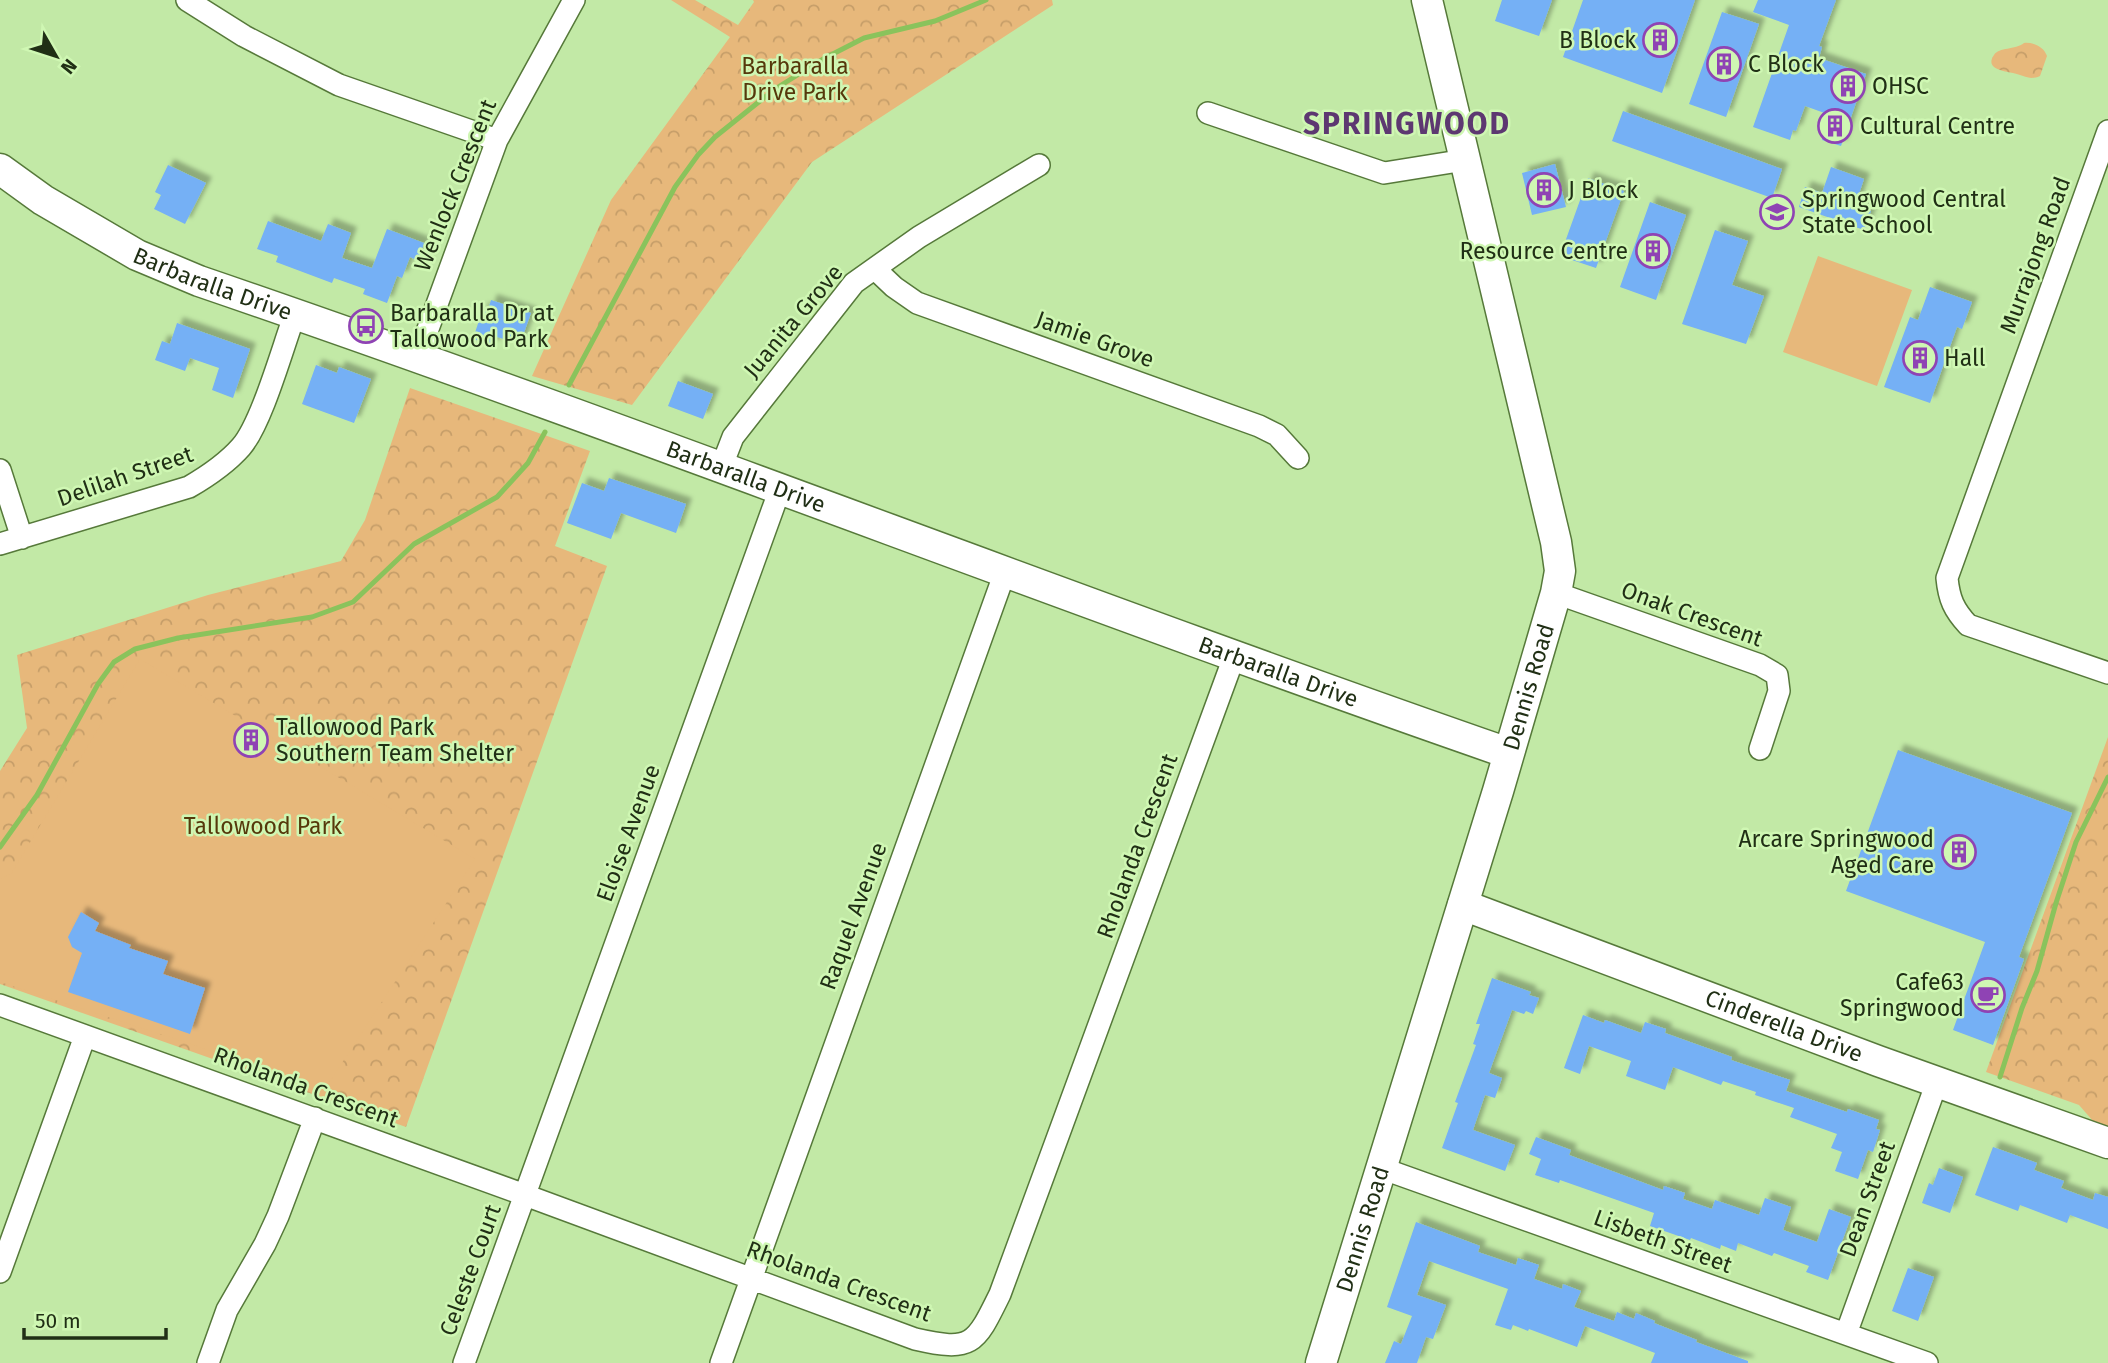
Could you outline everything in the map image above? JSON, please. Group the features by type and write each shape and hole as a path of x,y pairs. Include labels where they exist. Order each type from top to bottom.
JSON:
{"street":[{"path":"187,0 254,42 339,85 497,140"},
{"name":"Wenlock Crescent","path":"417,359 497,140 574,0"},
{"name":"Dennis Road","path":"1321,1363 1463,905 1556,593 1560,571 1556,542 1427,0"},
{"path":"1209,113 1384,173 1465,160"},
{"name":"Murrajong Road","path":"2108,131 1947,578 1949,596 1955,611 1968,625 2108,673"},
{"name":"Juanita Grove","path":"721,468 733,437 854,283 919,237 1039,165"},
{"name":"Barbaralla Drive","path":"0,169 43,200 137,255 199,281 780,489 1234,657 1508,753"},
{"name":"Jamie Grove","path":"875,269 894,288 917,303 1259,426 1277,435 1298,458"},
{"name":"Delilah Street","path":"0,544 189,487 211,474 243,445 259,414 295,314"},
{"path":"0,470 22,538"},
{"name":"Eloise Avenue","path":"525,1195 780,489"},
{"name":"Raquel Avenue","path":"721,1363 1005,572"},
{"name":"Onak Crescent","path":"1556,593 1760,665 1777,675 1779,691 1759,749"},
{"name":"Rholanda Crescent","path":"0,1005 915,1339 946,1346 966,1344 985,1325 1010,1269 1234,657"},
{"name":"Cinderella Drive","path":"1463,905 2108,1143"},
{"path":"0,1272 6,1237 86,1036"},
{"name":"Dean Street","path":"1846,1334 1937,1082"},
{"path":"208,1363 227,1310 278,1216 315,1118"},
{"name":"Lisbeth Street","path":"1381,1168 1927,1363"},
{"name":"Celeste Court","path":"464,1363 525,1195"}],"green space":[{"name":"Barbaralla Drive Park","path":"671,0 695,0 738,25 753,0 1052,0 1053,5 812,162 632,405 532,376 611,200 730,37"},
{"path":"2024,43 2038,46 2046,53 2040,76 2030,78 1994,66 1992,60 1996,52"},
{"path":"1818,256 1912,290 1877,386 1783,352"},
{"name":"Tallowood Park","path":"410,388 590,451 555,546 607,566 406,1127 0,984 0,771 27,728 17,655 208,595 341,561 365,520"},
{"path":"140,659 475,859 323,1092 191,1044 0,982 0,879 11,874"},
{"path":"2108,737 2108,1127 2093,1121 2079,1105 1986,1072"}],"building":[{"path":"1502,0 1552,0 1539,36 1495,21"},
{"path":"1583,0 1695,0 1662,93 1563,57"},
{"path":"1758,0 1836,0 1819,46 1822,47 1819,58 1866,74 1841,146 1822,140 1830,115 1805,106 1790,140 1753,127 1789,25 1753,12"},
{"name":"C Block","path":"1722,12 1759,24 1726,117 1689,104"},
{"path":"1623,111 1782,169 1772,198 1612,141"},
{"name":"J Block","path":"1555,164 1566,207 1532,215 1522,173"},
{"path":"168,165 206,183 185,224 154,209 161,195 155,192"},
{"path":"1831,167 1864,179 1855,206 1871,211 1864,230 1799,207 1805,187 1822,193"},
{"path":"1588,178 1624,191 1596,268 1560,256"},
{"name":"Resource Centre","path":"1650,202 1686,215 1656,300 1620,287"},
{"path":"268,221 321,241 328,224 351,233 342,258 372,268 387,229 424,243 418,261 410,257 402,278 397,276 387,303 363,294 365,289 334,278 332,283 276,262 278,256 257,249"},
{"path":"1715,230 1748,241 1732,285 1764,296 1746,344 1682,324"},
{"name":"Hall","path":"1930,287 1972,302 1962,329 1957,327 1930,403 1884,387 1910,317 1918,320"},
{"path":"491,300 531,313 520,344 497,337 494,346 473,339 483,308 488,310"},
{"path":"177,323 250,349 233,398 212,390 219,368 190,358 185,371 155,360 162,341 170,344"},
{"path":"316,365 337,373 339,367 371,379 354,423 302,404"},
{"path":"678,381 713,394 703,419 668,406"},
{"path":"609,478 686,504 676,533 621,513 611,539 567,523 582,483 604,491"},
{"name":"Arcare Springwood Aged Care","path":"1898,750 2072,813 2019,957 2024,959 1993,1045 1953,1030 1985,942 1846,891"},
{"path":"81,912 99,923 95,931 131,945 129,948 168,961 163,974 205,988 190,1034 68,992 82,953 72,947 68,937"},
{"path":"1492,978 1531,992 1529,995 1539,998 1533,1014 1512,1010 1489,1073 1502,1078 1495,1098 1485,1095 1473,1130 1515,1145 1505,1171 1442,1148 1476,1045 1473,1044 1480,1024 1476,1024"},
{"path":"1583,1015 1641,1033 1645,1022 1666,1029 1665,1033 1790,1080 1786,1091 1879,1120 1876,1129 1880,1130 1873,1152 1868,1150 1858,1179 1835,1171 1842,1152 1831,1148 1837,1134 1790,1117 1794,1108 1755,1095 1756,1092 1723,1081 1721,1085 1673,1067 1665,1090 1626,1076 1631,1061 1589,1046 1580,1074 1564,1068"},
{"path":"1536,1137 1571,1150 1569,1155 1663,1190 1664,1186 1685,1193 1683,1199 1712,1209 1715,1200 1759,1215 1765,1198 1791,1207 1783,1230 1817,1242 1829,1209 1851,1217 1828,1280 1806,1272 1809,1266 1774,1253 1772,1256 1738,1243 1736,1251 1721,1245 1720,1249 1650,1226 1654,1213 1560,1180 1559,1183 1535,1175 1541,1159 1529,1154"},
{"path":"1993,1147 2037,1163 2034,1170 2064,1181 2061,1188 2093,1200 2095,1193 2108,1197 2108,1229 2070,1215 2067,1223 2020,1205 2018,1211 1975,1195"},
{"path":"1939,1168 1963,1177 1950,1213 1922,1203 1929,1183 1933,1185"},
{"path":"1416,1222 1480,1246 1478,1252 1516,1265 1518,1258 1539,1265 1534,1279 1562,1289 1563,1284 1581,1291 1574,1307 1614,1321 1617,1312 1634,1319 1636,1313 1748,1363 1651,1363 1655,1353 1585,1326 1577,1347 1529,1329 1528,1331 1513,1325 1511,1330 1495,1325 1508,1289 1429,1261 1417,1295 1446,1305 1433,1339 1426,1337 1417,1363 1385,1363 1394,1341 1401,1344 1412,1316 1387,1307"},
{"path":"1908,1268 1934,1277 1918,1321 1892,1311"}],"waterway":[{"path":"569,385 675,187 715,137 775,89 823,59 864,38 935,21 986,0"},
{"path":"0,847 37,795 98,684 114,662 135,649 178,638 312,617 353,602 414,544 497,497 528,463 545,432"},
{"path":"2000,1077 2037,971 2076,842 2108,777"}],"place":[{"name":"B Block","path":"1660,40"},
{"name":"C Block","path":"1724,64"},
{"name":"OHSC","path":"1848,86"},
{"name":"Cultural Centre","path":"1835,126"},
{"name":"J Block","path":"1544,190"},
{"name":"Springwood Central State School","path":"1777,212"},
{"name":"Resource Centre","path":"1653,251"},
{"name":"Barbaralla Dr at Tallowood Park","path":"366,326"},
{"name":"Hall","path":"1920,358"},
{"name":"Tallowood Park Southern Team Shelter","path":"251,740"},
{"name":"Arcare Springwood Aged Care","path":"1959,852"},
{"name":"Cafe63 Springwood","path":"1988,995"}],"district":[{"name":"SPRINGWOOD","path":"1407,124"}]}
